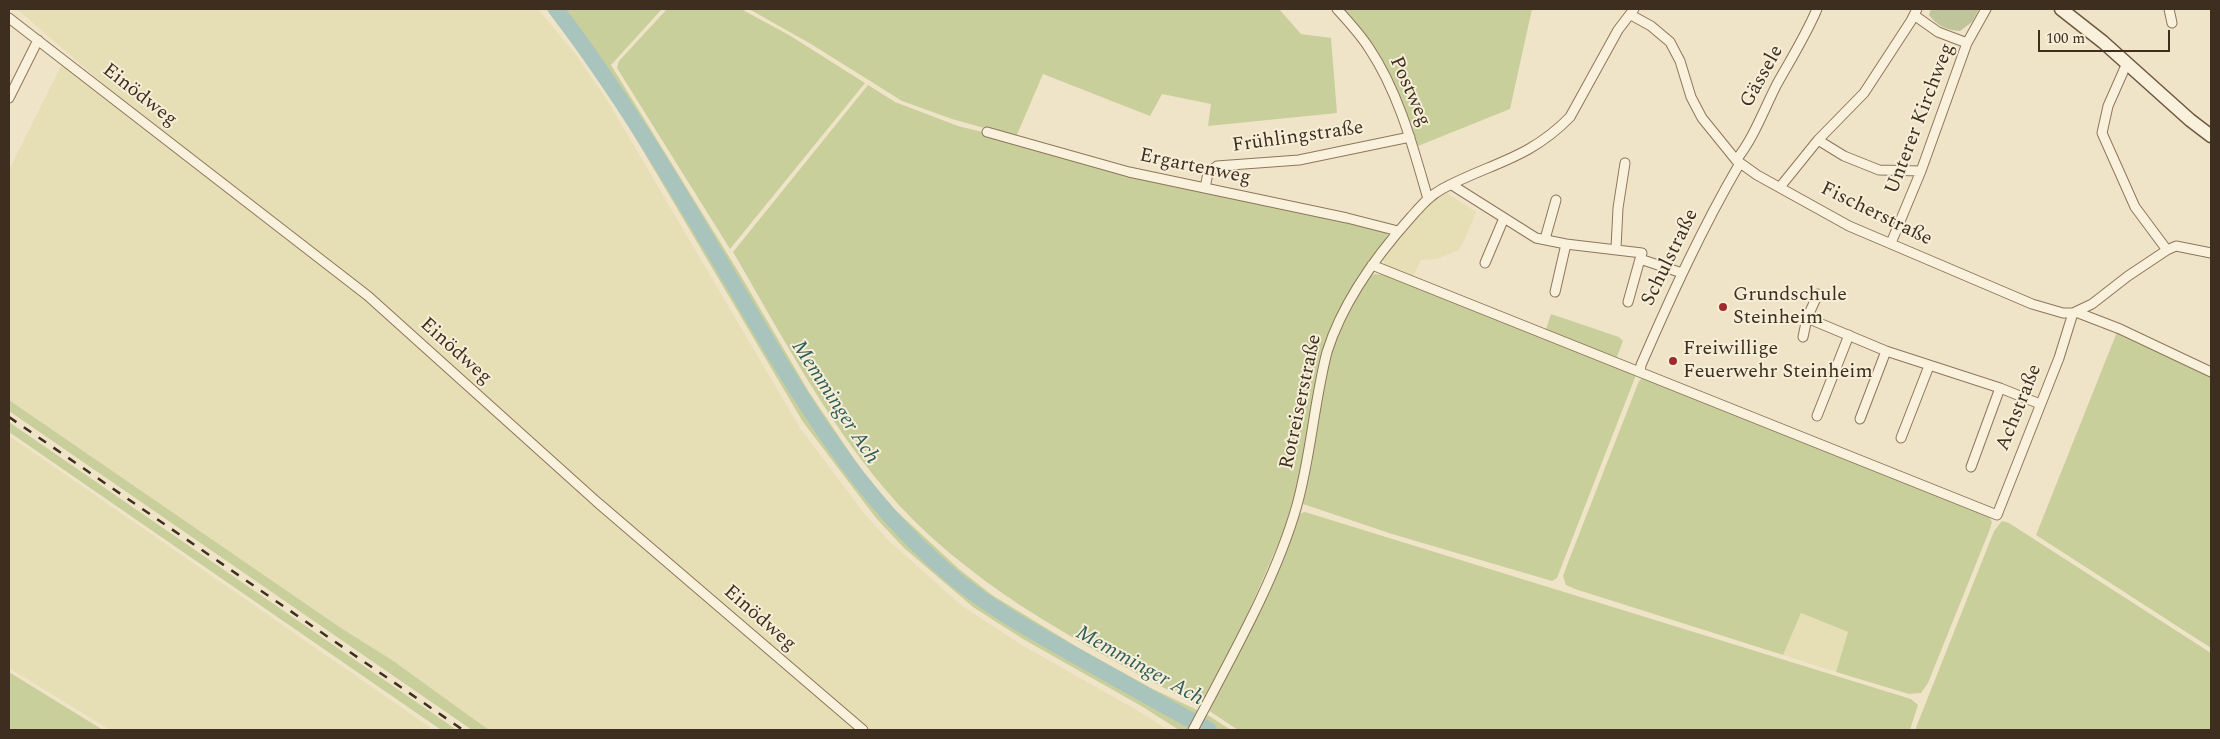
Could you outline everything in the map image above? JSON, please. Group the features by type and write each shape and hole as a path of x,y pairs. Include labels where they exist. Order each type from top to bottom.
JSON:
{"street":[{"name":"Postweg","path":"1337,9 1370,49 1395,98 1410,137 1428,199"},
{"name":"Gässele","path":"1738,161 1778,83 1806,35 1817,9"},
{"name":"Unterer Kirchweg","path":"1891,243 1921,171 1967,43 1986,9"},
{"path":"2061,9 2211,136"},
{"path":"2169,9 2172,22"},
{"name":"Fischerstraße","path":"1632,12 1670,42 1680,61 1691,97 1702,118 1738,161 1757,175 1849,226 2032,304 2063,313 2075,312 2120,329 2211,372"},
{"name":"Rotreiserstraße","path":"1193,730 1259,600 1284,541 1297,506 1327,352 1343,314 1372,265 1398,231 1428,199 1452,185 1522,154 1562,126 1570,118 1618,30 1632,12"},
{"path":"1780,187 1818,140 1864,93 1916,12 1938,32 1967,43"},
{"name":"Einödweg","path":"9,18 368,296 597,502 863,730"},
{"path":"9,98 38,40"},
{"path":"2126,63 2108,106 2102,133 2135,207 2167,250"},
{"name":"Ergartenweg","path":"987,132 1112,168 1347,218 1398,231"},
{"name":"Frühlingstraße","path":"1205,188 1208,173 1217,166 1299,160 1410,137"},
{"path":"1818,140 1844,156 1879,170 1921,171"},
{"name":"Schulstraße","path":"1640,372 1641,365 1682,273 1738,161"},
{"path":"1616,248 1618,208 1625,163"},
{"path":"1452,185 1536,238 1566,244 1616,248 1642,253 1628,302"},
{"path":"1544,239 1556,200"},
{"path":"1485,263 1504,218"},
{"path":"1555,292 1566,244"},
{"path":"2075,312 2092,304 2128,276 2176,246 2211,253"},
{"path":"1640,259 1682,273"},
{"path":"1372,265 1640,372"},
{"path":"1803,337 1807,318 1818,294"},
{"name":"Achstraße","path":"1640,372 1998,515 2075,312"},
{"path":"1807,318 1886,351 2000,388 2040,404"},
{"path":"1816,416 1850,335"},
{"path":"1860,419 1886,351"},
{"path":"1901,438 1929,366"},
{"path":"1971,467 2000,388"}],"shaded area":[{"path":"17,9 538,9 576,55 607,100 800,428 864,513 888,540 962,606 1022,645 1168,730 868,730 580,482 369,293 131,108"},
{"path":"62,64 364,296 858,730 489,730 392,660 341,628 9,400 9,170"},
{"path":"1445,192 1476,212 1464,241 1458,250 1437,259 1421,260 1412,278 1386,267 1382,259 1386,252 1432,200"},
{"path":"9,436 431,728 423,730 110,730 9,668"},
{"path":"1801,613 1848,632 1836,672 1783,655"}],"green space":[{"path":"546,9 662,9 611,65 738,271 809,392 863,472 892,507 959,569 992,595 1079,648 1153,689 1199,711 1188,730 1179,730 1143,707 1023,639 973,607 904,548 876,518 803,422 619,110 580,53"},
{"path":"667,9 741,9 789,35 865,83 730,249 617,68 619,61"},
{"path":"749,9 1279,9 1301,34 1331,38 1337,113 1208,126 1211,104 1162,94 1150,116 1043,74 1016,137 952,119 902,101 811,44"},
{"path":"1341,9 1532,9 1510,109 1418,146 1408,121"},
{"path":"1931,9 1979,9 1972,22 1960,31 1951,30 1935,22 1929,15"},
{"path":"868,85 895,102 958,126 1385,231 1388,235 1340,311 1300,477 1283,533 1240,631 1202,703 1195,704 1142,676 1023,607 949,553 915,522 862,461 822,403 733,252"},
{"path":"1374,274 1397,279 1636,375 1557,578 1552,581 1392,534 1303,504 1328,360 1342,323 1353,302 1369,278"},
{"path":"1551,314 1619,337 1623,341 1617,357 1545,332"},
{"path":"2117,332 2211,376 2211,648 2036,535"},
{"path":"1643,377 1989,517 1992,522 1990,529 1928,683 1921,693 1909,694 1836,672 1848,632 1801,613 1783,655 1566,585 1563,576 1567,565 1639,381"},
{"path":"9,400 341,628 392,660 489,730 472,730 9,411"},
{"path":"9,422 457,730 441,730 9,432"},
{"path":"1305,512 1911,699 1918,705 1910,730 1238,730 1208,710 1298,514"},
{"path":"2002,521 2009,523 2211,653 2211,730 1915,730 1994,531"},
{"path":"9,672 103,730 9,730"},
{"path":"1206,714 1231,730 1197,730"}],"waterway":[{"name":"Memminger Ach","path":"556,9 605,77 651,147 806,404 857,476 885,510 948,573 991,606 1053,643 1209,730"}],"railway":[{"path":"9,417 463,730"}],"place":[{"name":"Grundschule Steinheim","path":"1723,307"},
{"name":"Freiwillige Feuerwehr Steinheim","path":"1673,361"}]}
